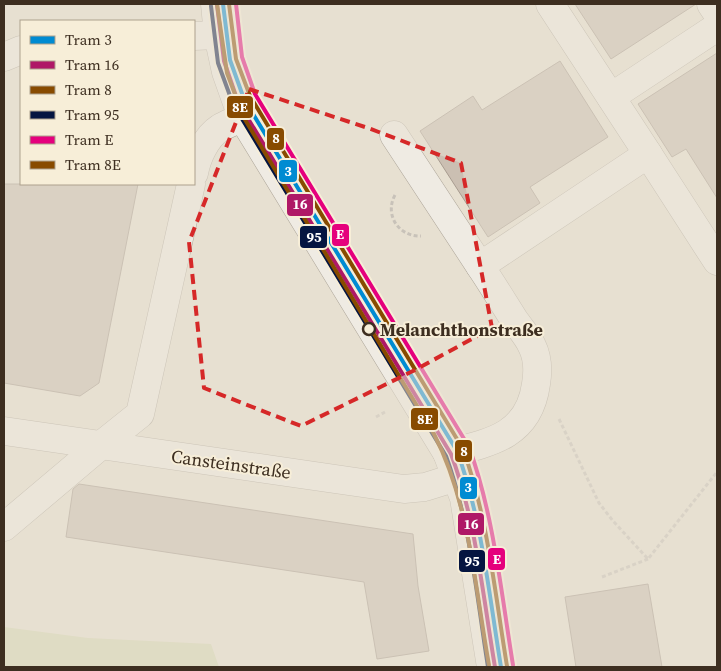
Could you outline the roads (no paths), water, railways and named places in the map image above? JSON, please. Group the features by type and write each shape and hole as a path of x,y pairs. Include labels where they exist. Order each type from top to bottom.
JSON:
{"street":[{"path":"215,4 206,36 226,72 242,117 452,465 464,498 491,667"},
{"path":"550,4 717,261"},
{"path":"711,4 717,13"},
{"path":"611,96 717,27"},
{"path":"4,57 20,50"},
{"path":"195,168 209,138 220,128 242,117"},
{"path":"394,135 480,266 648,154"},
{"path":"4,527 140,414 191,185"},
{"name":"Cansteinstraße","path":"4,431 404,489 425,487 479,446 497,440 514,428 523,418 535,394 537,367 532,346 480,266"}],"tram line":[{"name":"8E","path":"217,4 227,73 244,118 434,434 446,461 464,518 489,665"},
{"name":"3","path":"223,4 230,60 244,99 457,451 466,477 479,530 501,667"},
{"name":"8","path":"229,4 236,59 250,96 463,449 472,475 485,529 507,666"},
{"name":"E","path":"236,4 242,57 255,94 469,447 478,473 491,527 513,665"},
{"name":"16","path":"217,5 224,61 238,102 451,454 460,479 473,532 495,667"},
{"name":"95","path":"211,6 218,63 233,104 446,456 467,534 488,667"}],"place":[{"name":"Melanchthonstraße","path":"369,329"}]}
